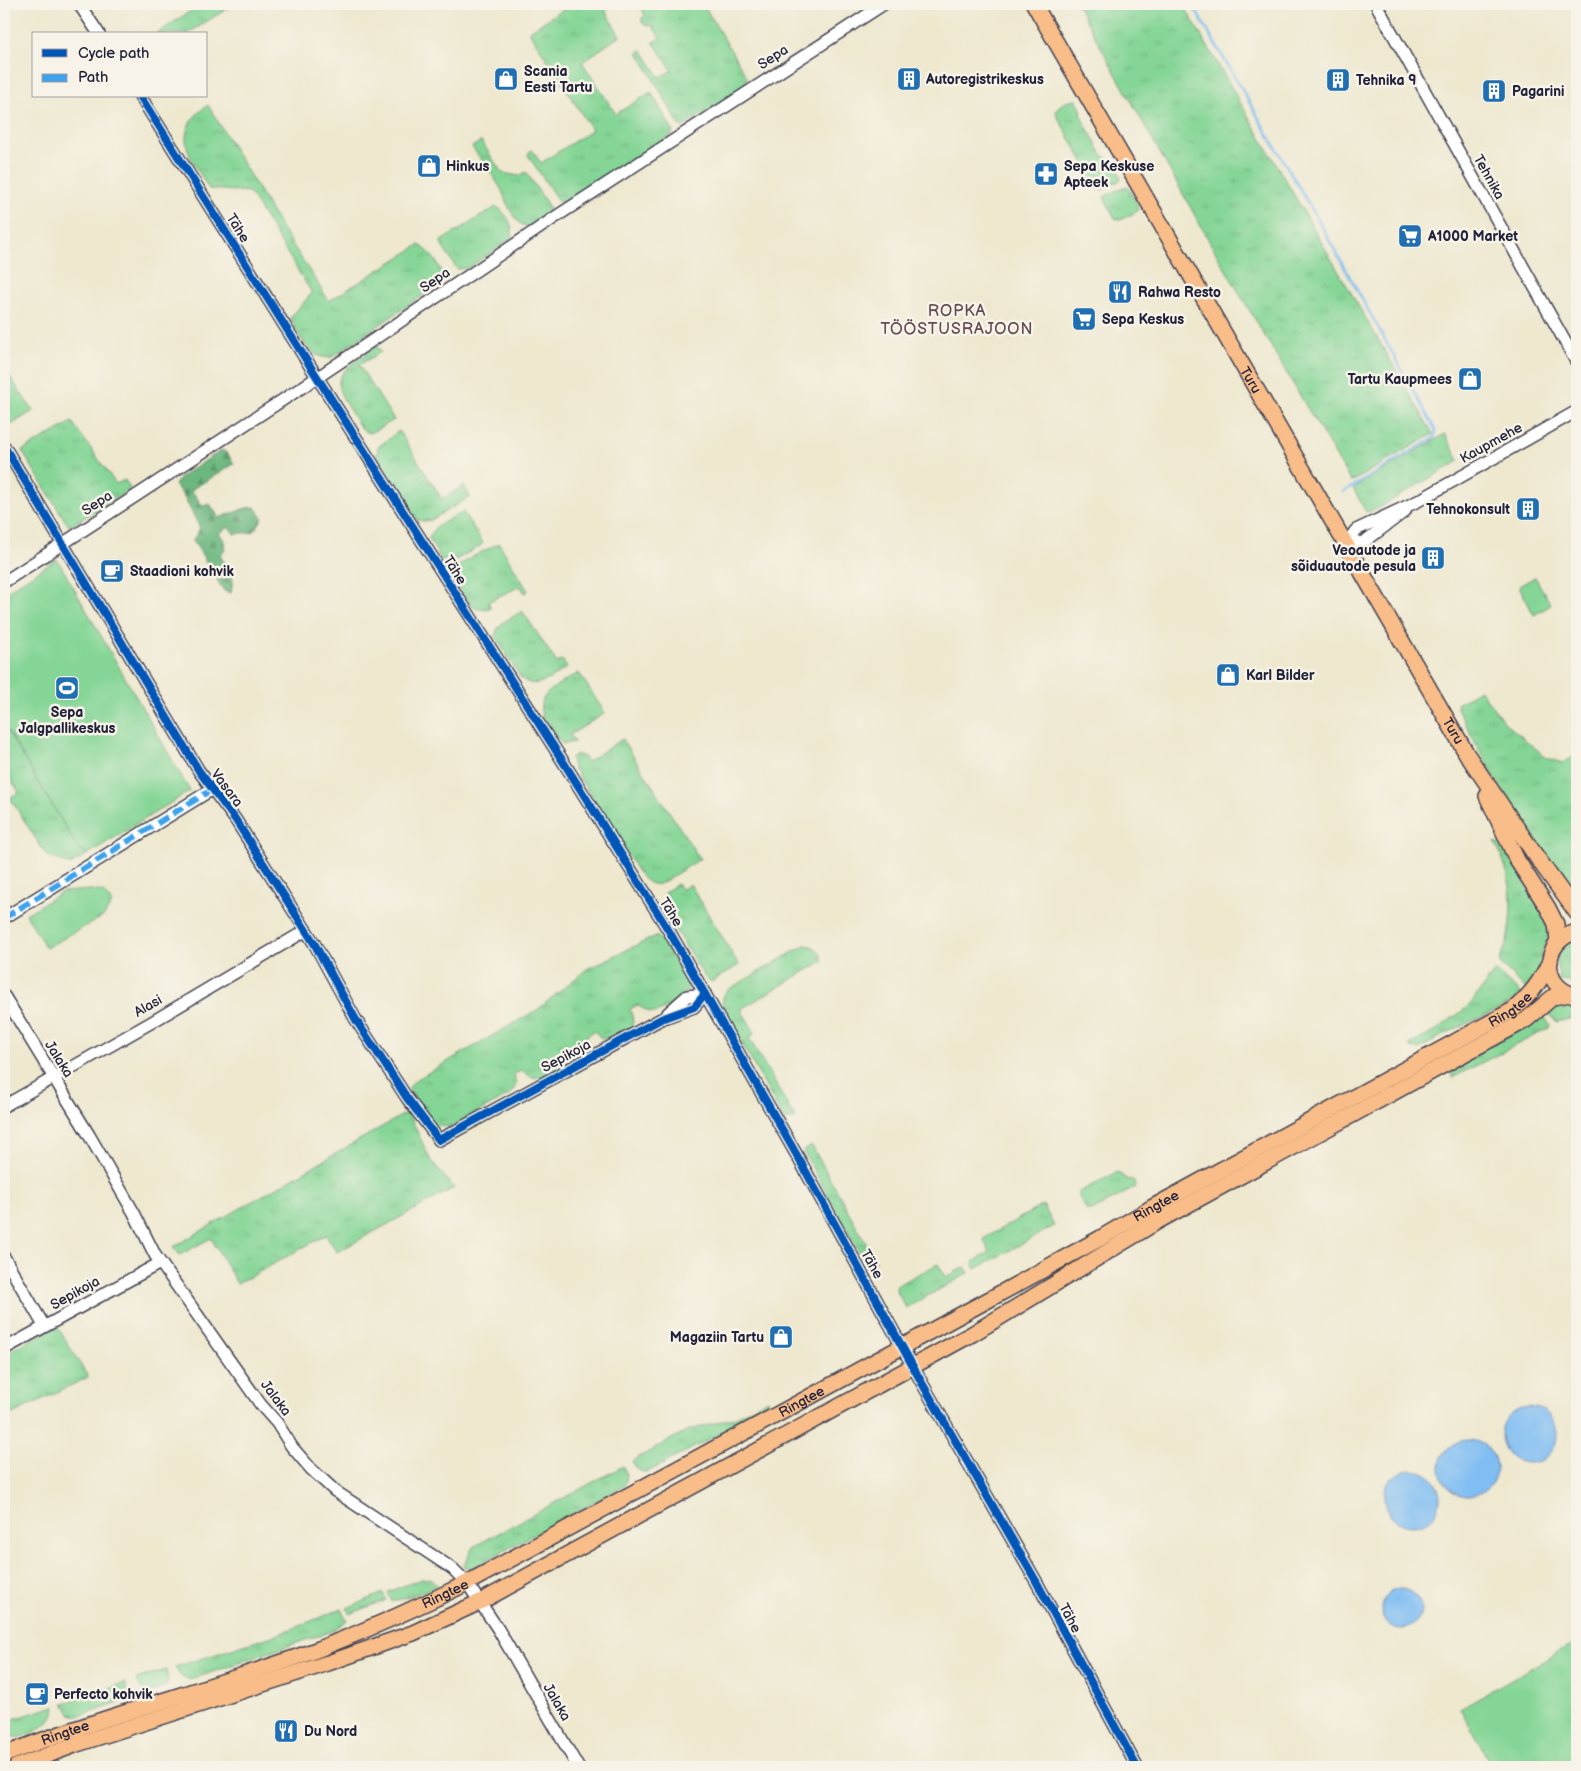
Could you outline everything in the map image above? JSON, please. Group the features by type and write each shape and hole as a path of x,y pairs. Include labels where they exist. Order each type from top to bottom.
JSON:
{"main road":[{"name":"Turu","path":"1034,4 1468,756 1538,860 1577,913"},
{"name":"Turu","path":"1468,756 1517,860 1556,924 1558,942"},
{"path":"1558,942 1569,934 1577,932"},
{"name":"Ringtee","path":"4,1755 68,1731 318,1649 402,1614 467,1583 902,1347 1513,1010 1529,996 1542,978 1558,942"},
{"path":"1550,960 1550,971 1554,981 1561,989 1574,995"},
{"name":"Ringtee","path":"16,1767 77,1744 388,1642 413,1633 480,1602 913,1367 1026,1302 1158,1221 1526,1020 1553,996 1574,995"}],"street":[{"path":"79,4 98,32"},
{"name":"Sepa","path":"4,582 317,377 560,214 884,4"},
{"name":"Tehnika","path":"1376,4 1577,363"},
{"name":"Tähe","path":"141,98 669,931 799,1159 913,1367 1036,1581 1137,1767"},
{"name":"Kaupmehe","path":"1346,543 1356,530 1418,501 1577,411"},
{"name":"Vasara","path":"4,446 199,771 235,819 305,931 361,1027 407,1098 439,1140"},
{"path":"4,918 212,790"},
{"name":"Alasi","path":"4,1106 305,931"},
{"name":"Sepikoja","path":"439,1140 661,1019 694,1007 705,994"},
{"name":"Jalaka","path":"4,996 134,1212 160,1263 261,1405 277,1423 292,1447 311,1469 335,1491 453,1569 467,1583 578,1767"},
{"path":"4,1257 44,1326"},
{"name":"Sepikoja","path":"4,1349 160,1263"}],"green space":[{"path":"201,4 233,5 190,32 159,32"},
{"path":"571,4 615,4 605,10 620,36 582,62 616,114 651,92 673,131 672,135 565,204 558,201 528,155 529,152 532,150 541,163 592,130 530,33 531,30"},
{"path":"639,4 703,4 747,77 744,87 683,127 680,126 638,52 642,50 660,77 672,70 653,42 660,38 652,25 648,26 642,22 642,18 645,15"},
{"path":"1077,4 1183,4 1433,434 1351,482 1217,255"},
{"path":"1076,100 1081,109 1082,118 1102,155 1112,162 1120,176 1121,180 1102,190 1098,188 1056,114 1060,105"},
{"path":"208,105 279,224 329,301 419,245 434,258 440,268 444,277 441,283 332,357 317,355 311,351 290,318 312,293 249,192 209,189 190,155 186,135 189,125 196,115"},
{"path":"481,141 502,173 519,176 526,172 549,207 548,215 530,226 519,223 498,183 472,147"},
{"path":"1123,187 1128,187 1137,203 1138,211 1120,220 1115,218 1104,197"},
{"path":"496,207 503,212 509,221 512,230 511,239 468,268 457,269 442,246 441,241"},
{"path":"377,346 381,352 359,365 394,420 370,433 361,428 351,412 340,390 339,381 349,366"},
{"path":"4,368 33,411 11,425 4,413"},
{"path":"72,422 116,484 125,480 130,488 71,526 68,525 22,451"},
{"path":"399,431 442,499 464,486 470,497 431,520 417,520 377,456 378,447"},
{"path":"1445,434 1459,461 1377,509 1366,512 1353,488"},
{"path":"222,450 228,454 234,464 191,490 203,506 210,504 219,518 246,508 255,507 263,518 253,532 234,534 229,527 219,533 224,540 225,549 220,555 233,579 231,593 224,591 193,540 200,528 184,497 175,485 180,477"},
{"path":"463,512 483,543 454,561 441,560 429,538 435,528"},
{"path":"499,543 528,591 525,593 520,586 488,602 491,608 475,608 464,596 455,578 456,569 469,559"},
{"name":"Sepa Jalgpallikeskus","path":"57,559 190,791 88,854 78,848 4,725 4,593"},
{"path":"1535,577 1551,605 1534,615 1519,586"},
{"path":"523,612 557,663 562,660 567,668 538,683 527,682 521,678 496,638 500,625"},
{"path":"579,673 605,713 570,735 574,742 563,744 546,723 541,714 541,705 549,692"},
{"path":"1480,690 1504,722 1547,758 1562,763 1577,755 1577,880 1567,883 1525,825 1490,770 1457,708 1458,703"},
{"path":"4,725 78,848 88,854 70,865 46,855 10,798 19,792 4,768"},
{"path":"622,739 700,859 660,884 649,882 640,875 573,767 571,758 575,754 583,756 587,762"},
{"path":"1495,842 1502,845 1545,915 1548,928 1547,942 1542,952 1540,968 1526,989 1500,964 1507,942 1511,902 1509,879"},
{"path":"677,884 682,890 690,884 739,965 711,982 706,979 661,907 665,892"},
{"path":"91,890 103,892 112,903 104,916 46,948 26,914 62,892"},
{"path":"656,936 662,941 686,979 689,989 681,997 662,1011 652,1013 638,1005 630,1009 633,1022 630,1029 616,1037 607,1038 600,1037 594,1031 586,1036 588,1043 581,1055 567,1065 545,1076 532,1077 522,1070 514,1074 516,1085 511,1094 452,1126 444,1127 438,1125 426,1116 410,1091 409,1088 414,1081 537,1010 587,969"},
{"path":"1577,941 1577,987 1569,982 1560,981 1557,962 1563,948"},
{"path":"805,945 812,946 817,950 823,961 741,1009 755,1033 749,1038 795,1118 784,1120 724,1011 723,999 728,990"},
{"path":"1495,971 1522,994 1501,1008 1453,1030 1419,1049 1411,1048 1409,1045 1434,1032 1469,1006"},
{"path":"1567,1001 1577,1004 1577,1017 1557,1022 1546,1010 1551,1005"},
{"path":"1541,1013 1550,1024 1549,1028 1452,1078 1452,1070 1456,1067"},
{"path":"408,1112 430,1159 454,1188 337,1252 326,1235 237,1284 211,1238 180,1255 173,1247"},
{"path":"812,1146 876,1261 867,1266 803,1151"},
{"path":"1118,1172 1126,1179 1133,1180 1136,1187 1092,1211 1087,1211 1077,1193"},
{"path":"1043,1205 1054,1226 976,1269 973,1262 990,1252 983,1239"},
{"path":"938,1264 945,1277 965,1267 969,1273 906,1308 896,1290 897,1285"},
{"path":"57,1326 88,1377 4,1418 4,1354"},
{"path":"768,1399 769,1402 753,1416 648,1472 638,1470 632,1461 686,1431 736,1417"},
{"path":"623,1466 627,1478 624,1486 472,1568 463,1567 473,1547"},
{"path":"430,1578 437,1585 392,1602 388,1592 421,1579"},
{"path":"383,1593 386,1600 350,1614 347,1608"},
{"path":"341,1609 347,1620 332,1631 192,1679 183,1678 175,1667 279,1634"},
{"path":"1577,1642 1577,1767 1492,1767 1460,1708"},
{"path":"166,1670 168,1680 166,1686 156,1691 145,1691 136,1679"},
{"path":"125,1683 128,1691 125,1700 79,1716 70,1714 64,1703"},
{"path":"55,1706 50,1721 29,1734 14,1737 4,1730 4,1722"}],"water":[{"path":"1529,1407 1540,1409 1549,1415 1555,1424 1557,1435 1555,1446 1549,1455 1540,1461 1529,1463 1518,1461 1509,1455 1503,1446 1501,1435 1503,1424 1509,1415 1518,1409"},
{"path":"1468,1440 1479,1442 1488,1448 1494,1457 1496,1468 1494,1479 1488,1488 1479,1494 1468,1496 1457,1494 1448,1488 1442,1479 1440,1468 1442,1457 1448,1448 1457,1442"},
{"path":"1412,1470 1423,1472 1432,1478 1438,1487 1440,1498 1438,1509 1432,1518 1423,1524 1412,1526 1401,1524 1392,1518 1386,1509 1384,1498 1386,1487 1392,1478 1401,1472"},
{"path":"1405,1589 1412,1592 1418,1598 1421,1609 1420,1617 1412,1626 1405,1629 1397,1629 1390,1626 1382,1617 1381,1605 1384,1598 1393,1590"}],"waterway":[{"path":"1192,4 1314,213 1436,431 1434,438 1343,492"}],"marked path":[{"path":"4,918 211,790"}],"cycle path":[{"path":"141,98 669,931 799,1159 922,1383 1036,1581 1137,1767"},
{"path":"4,446 199,771 235,819 314,943 356,1020 407,1098 439,1140 661,1019 694,1007 705,994"}],"place":[{"name":"Scania Eesti Tartu","path":"506,79"},
{"name":"Autoregistrikeskus","path":"909,79"},
{"name":"Tehnika 9","path":"1338,80"},
{"name":"Pagarini","path":"1494,91"},
{"name":"Hinkus","path":"429,166"},
{"name":"Sepa Keskuse Apteek","path":"1046,174"},
{"name":"A1000 Market","path":"1410,236"},
{"name":"Rahwa Resto","path":"1120,292"},
{"name":"Sepa Keskus","path":"1084,319"},
{"name":"Tartu Kaupmees","path":"1470,379"},
{"name":"Tehnokonsult","path":"1528,509"},
{"name":"Veoautode ja sõiduautode pesula","path":"1433,558"},
{"name":"Staadioni kohvik","path":"112,571"},
{"name":"Karl Bilder","path":"1228,675"},
{"name":"Sepa Jalgpallikeskus","path":"67,688"},
{"name":"Magaziin Tartu","path":"781,1337"},
{"name":"Perfecto kohvik","path":"37,1694"},
{"name":"Du Nord","path":"286,1731"}],"district":[{"name":"ROPKA TÖÖSTUSRAJOON","path":"957,320"}]}
